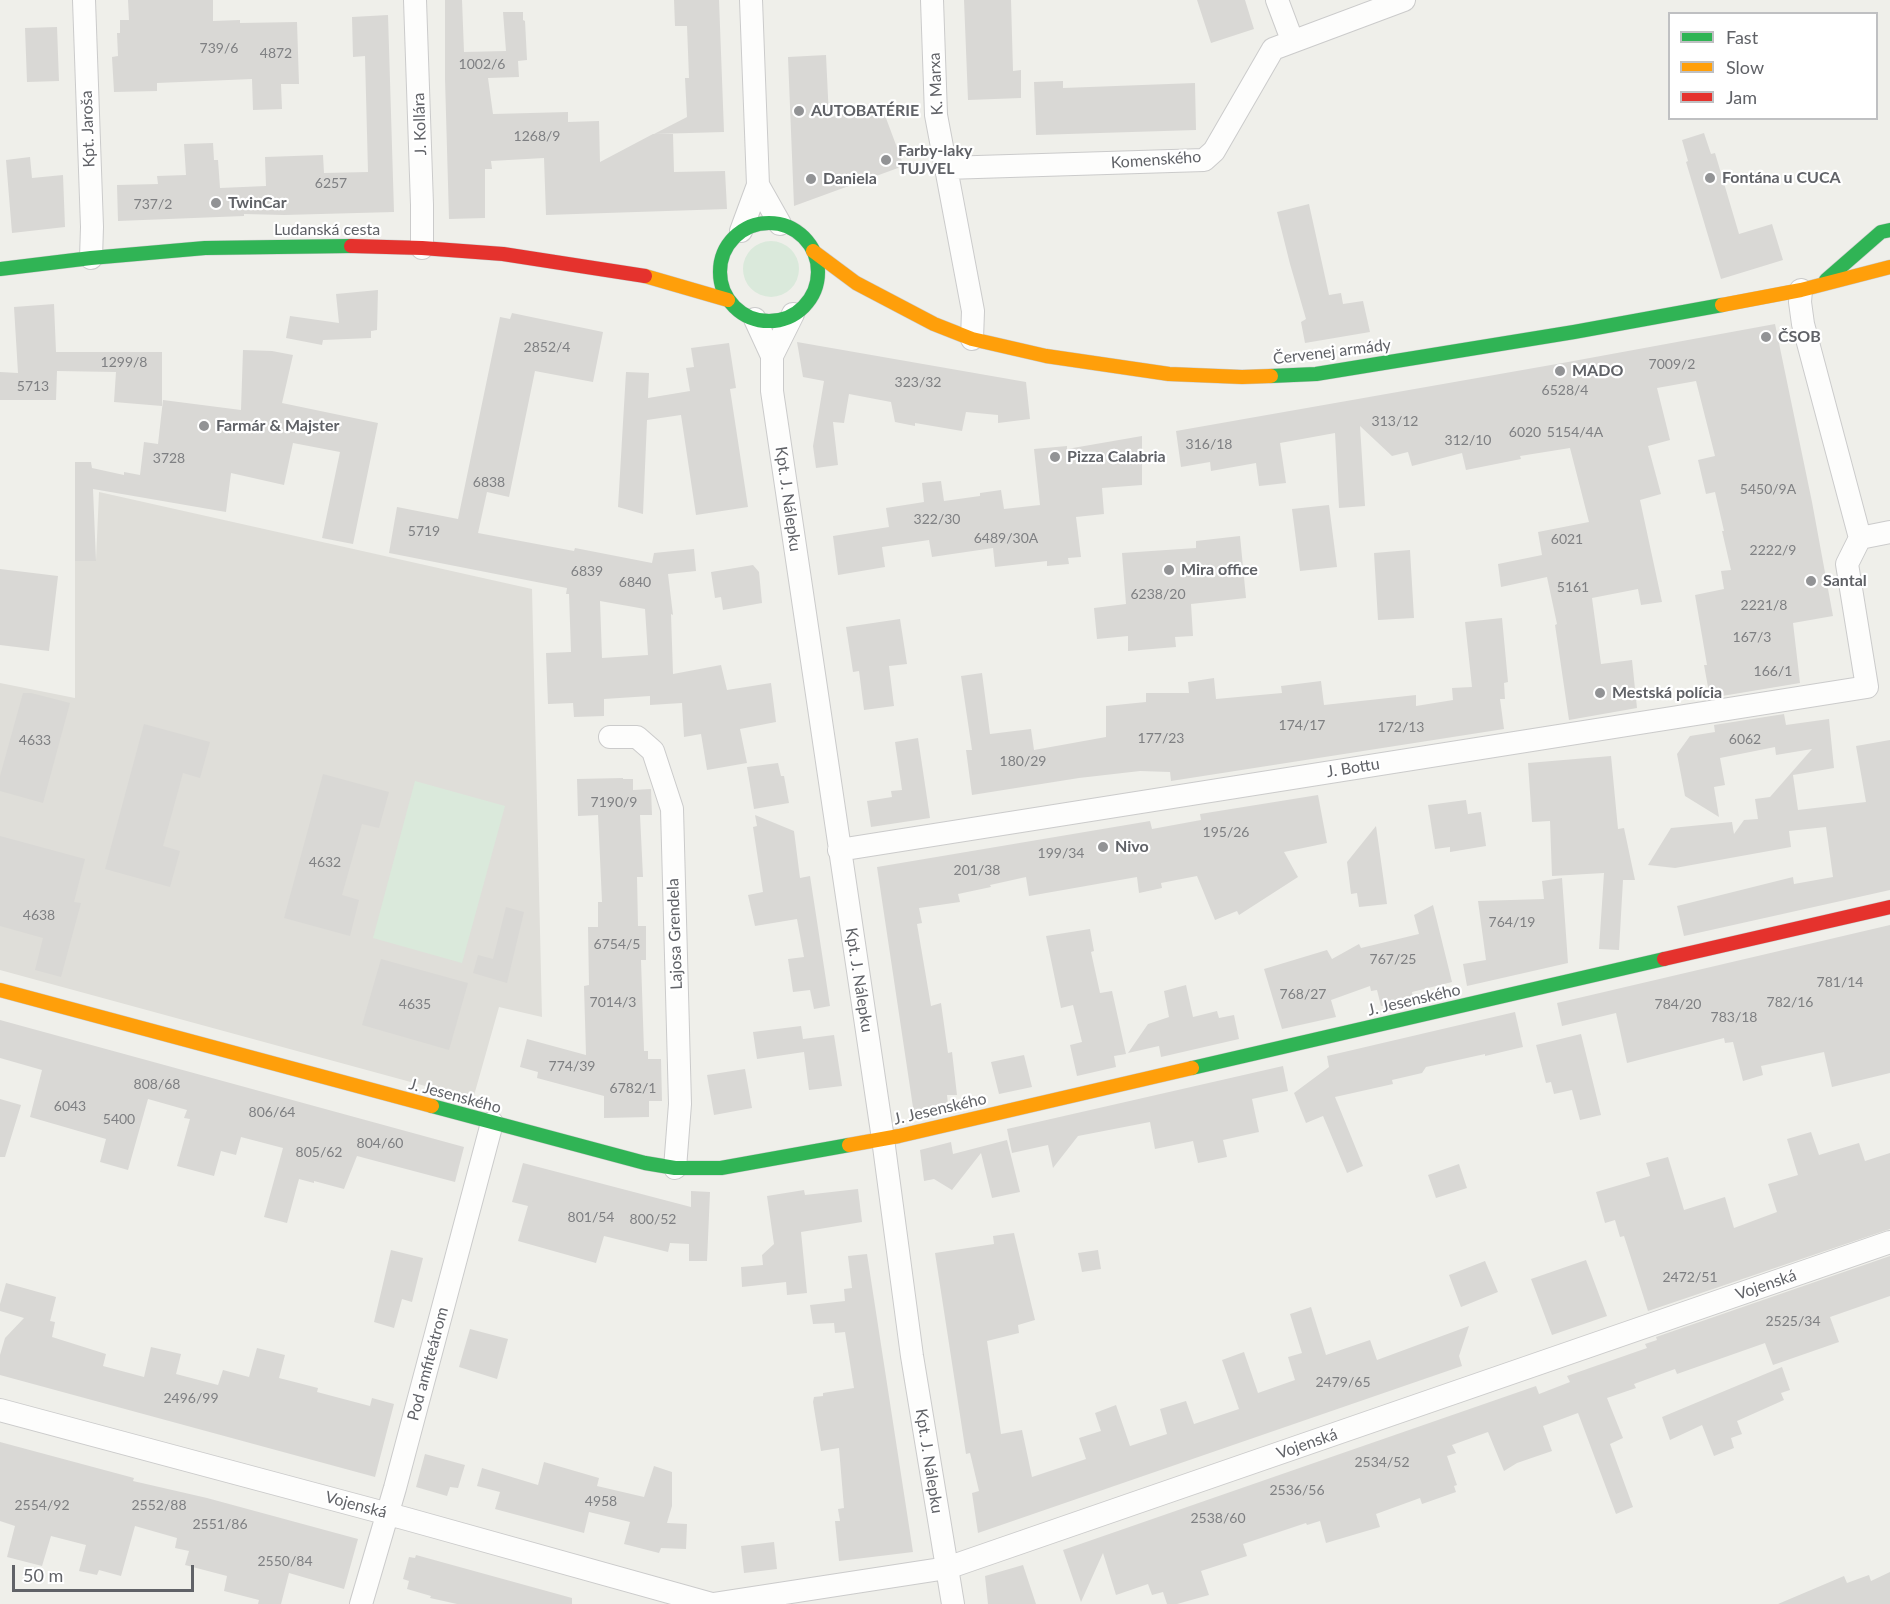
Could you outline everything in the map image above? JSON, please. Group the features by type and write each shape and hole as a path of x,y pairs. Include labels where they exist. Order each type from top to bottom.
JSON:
{"street":[{"name":"Kpt. Jaroša","path":"84,0 92,258"},
{"name":"J. Kollára","path":"416,0 422,248"},
{"path":"751,0 758,185 741,231 716,261 728,300 740,312 755,319 770,321 833,291 856,283"},
{"name":"K. Marxa","path":"932,0 936,115 973,311 972,339"},
{"path":"1278,0 1292,40"},
{"name":"Komenského","path":"945,168 1204,160 1214,151 1273,49 1404,0"},
{"path":"758,185 780,224"},
{"path":"741,231 760,224 780,224 802,236 813,251 817,276 813,292 801,307"},
{"path":"1887,225 1811,287 1800,302 1803,324 1860,538 1890,532"},
{"name":"Ludanská cesta","path":"0,269 92,258 236,247 422,248 503,254 654,277 728,300"},
{"name":"Červenej armády","path":"813,251 856,283 934,324 972,339 1046,356 1169,374 1242,377 1316,374 1574,332 1811,287 1890,267"},
{"name":"Ludanská cesta","path":"654,277 676,272"},
{"name":"Kpt. J. Nálepku","path":"772,356 801,307"},
{"name":"Kpt. J. Nálepku","path":"755,319 772,356 772,392 883,1139 912,1356 952,1604"},
{"name":"J. Bottu","path":"839,850 1868,687 1847,564 1860,538"},
{"name":"Lajosa Grendela","path":"610,737 637,737 653,752 672,809 680,1104 675,1168"},
{"name":"J. Jesenského","path":"0,990 645,1164 675,1168 721,1168 883,1139 1890,907"},
{"name":"Pod amfiteátrom","path":"361,1604 388,1514 492,1123"},
{"name":"Vojenská","path":"0,1410 712,1604 947,1568 1890,1242"}],"shaded area":[{"path":"99,492 532,589 542,1017 499,1007 473,1099 0,970 0,683 75,698 75,561 96,560"}],"green space":[{"path":"771,241 786,246 794,254 799,269 794,284 786,292 771,297 756,292 748,284 743,269 748,254 756,246"},
{"path":"415,781 505,806 462,963 373,938"}],"building":[{"path":"128,0 213,0 213,21 297,22 299,84 281,84 282,109 253,110 252,79 157,83 157,91 114,92 112,57 118,56 117,33 120,33 120,20 129,20"},
{"path":"445,0 462,0 464,52 506,51 503,12 523,12 527,60 518,61 519,77 488,78 493,114 568,112 568,122 599,121 600,162 653,134 673,134 674,172 725,171 727,209 546,215 544,158 491,161 492,169 485,169 485,218 449,219"},
{"path":"674,0 719,0 724,132 654,134 687,117 685,78 689,78 687,26 675,26"},
{"path":"964,0 1011,0 1013,71 1021,70 1021,98 968,100"},
{"path":"1197,0 1245,0 1254,29 1211,43"},
{"path":"388,15 394,212 244,214 244,216 118,221 117,185 158,184 157,176 186,175 184,144 213,143 214,160 218,160 220,188 266,186 265,157 323,155 324,173 368,172 365,56 353,57 352,17"},
{"path":"57,27 59,81 27,82 25,28"},
{"path":"826,55 829,118 880,102 902,161 898,168 794,206 788,57"},
{"path":"1063,81 1063,88 1195,83 1196,130 1036,135 1034,82"},
{"path":"1704,133 1711,154 1715,153 1739,234 1772,224 1783,260 1721,279 1686,162 1688,161 1682,140"},
{"path":"30,157 32,178 63,175 65,227 12,233 6,160"},
{"path":"1309,204 1329,295 1341,293 1343,304 1363,301 1370,332 1305,343 1301,322 1306,319 1277,212"},
{"path":"378,290 377,330 371,331 371,338 323,340 322,345 286,338 290,316 339,323 336,294"},
{"path":"54,304 56,352 162,352 162,406 114,402 116,372 57,371 56,400 0,400 0,372 18,373 14,307"},
{"path":"512,313 603,332 593,382 535,371 509,497 487,492 478,533 652,563 654,553 694,549 696,571 668,574 673,615 671,614 673,674 721,665 727,690 771,683 776,722 740,729 747,763 707,770 701,734 684,737 682,703 650,705 650,696 604,699 604,716 574,717 573,703 548,704 546,653 571,652 567,588 389,553 397,507 458,519 500,317 510,319","holes":["600,601 645,609 648,655 602,658"]},
{"path":"1775,324 1833,616 1793,623 1800,683 1710,698 1695,595 1724,589 1721,571 1731,570 1715,492 1706,494 1698,460 1715,456 1696,381 1657,388 1670,440 1648,446 1661,494 1640,500 1662,602 1641,605 1638,589 1592,598 1601,664 1632,660 1637,708 1569,720 1555,625 1557,624 1547,577 1501,587 1498,564 1542,555 1538,532 1589,522 1570,448 1520,456 1521,459 1466,470 1462,453 1412,466 1408,452 1392,456 1360,426 1365,506 1339,508 1335,433 1280,443 1286,483 1259,486 1256,463 1211,471 1210,462 1181,467 1176,431"},
{"path":"797,342 1026,382 1030,419 998,423 998,415 966,412 962,431 915,423 915,426 895,422 891,402 849,394 844,423 833,422 838,465 816,468 813,446 824,381 803,377"},
{"path":"729,343 736,388 730,389 748,507 696,515 681,415 647,420 643,514 618,507 626,372 649,373 648,398 690,391 686,368 694,367 691,348"},
{"path":"243,350 272,351 293,355 282,403 378,423 353,544 322,538 340,452 293,443 284,485 231,473 226,512 93,489 96,561 75,561 75,462 91,462 92,468 124,475 124,472 140,475 144,442 158,444 163,400 241,410"},
{"path":"1142,436 1142,485 1102,488 1104,514 1076,517 1081,557 1068,558 1069,564 1047,566 1047,561 995,567 993,548 932,557 929,540 882,547 885,567 838,575 833,536 889,527 886,508 924,502 922,483 941,481 944,501 980,496 980,493 1001,490 1004,509 1040,505 1034,449 1067,446 1067,449"},
{"path":"1329,505 1337,567 1300,571 1292,509"},
{"path":"1240,536 1246,598 1191,604 1193,636 1175,637 1176,647 1128,651 1128,636 1097,639 1094,608 1126,604 1122,553 1196,548 1196,541"},
{"path":"1410,550 1414,618 1378,620 1374,553"},
{"path":"753,565 759,572 762,603 723,610 721,597 715,598 711,572"},
{"path":"0,569 58,576 49,651 0,645"},
{"path":"1502,618 1508,682 1504,683 1505,699 1500,699 1504,729 1171,781 1170,772 1140,771 972,795 966,750 972,750 961,676 982,673 990,734 1031,729 1034,750 1106,737 1106,706 1146,702 1146,693 1189,693 1188,682 1214,678 1216,699 1282,693 1281,686 1321,681 1324,705 1416,695 1416,706 1453,700 1452,688 1472,687 1465,622"},
{"path":"900,619 907,664 889,666 894,706 864,710 859,671 853,672 846,627"},
{"path":"23,693 70,703 43,803 0,791 0,776"},
{"path":"1784,714 1786,725 1829,719 1834,768 1793,775 1798,810 1866,802 1856,746 1890,740 1890,890 1684,936 1677,906 1793,877 1794,884 1833,877 1826,827 1789,831 1791,847 1675,868 1648,865 1671,828 1732,822 1734,834 1744,820 1758,819 1755,799 1770,797 1812,749 1776,755 1775,747 1720,758 1725,785 1714,787 1719,817 1685,796 1677,754 1690,736 1715,732 1714,725"},
{"path":"144,724 210,742 200,778 183,773 163,846 180,851 170,887 105,869"},
{"path":"918,738 930,818 871,827 867,801 892,797 891,791 902,790 895,742"},
{"path":"1611,756 1618,829 1624,828 1635,880 1623,880 1619,950 1599,949 1604,873 1552,876 1550,821 1532,822 1528,763"},
{"path":"778,763 781,776 784,776 789,803 754,809 747,767"},
{"path":"323,774 389,792 379,828 362,824 342,895 359,900 350,936 284,918"},
{"path":"577,779 633,779 633,790 651,789 652,815 640,815 643,877 637,877 638,926 646,926 646,960 641,960 644,1051 648,1051 648,1059 661,1059 662,1101 649,1101 649,1117 604,1118 604,1096 537,1078 538,1072 520,1067 527,1039 586,1055 584,986 589,985 588,927 598,927 598,902 602,902 598,815 578,816"},
{"path":"1318,795 1327,843 1284,852 1298,877 1239,915 1237,911 1215,920 1197,876 1161,883 1162,888 1139,893 1137,877 1029,896 1026,877 958,894 960,902 919,908 922,923 917,924 931,1006 941,1003 948,1053 952,1052 957,1095 947,1095 948,1104 944,1105 945,1107 914,1114 877,867 1150,821 1152,829 1201,820 1200,814"},
{"path":"1466,800 1468,814 1481,812 1486,846 1450,852 1450,847 1435,849 1428,805"},
{"path":"755,815 794,831 800,878 810,876 830,1006 814,1009 810,990 793,992 788,959 804,957 797,919 755,926 748,895 763,892 753,827 757,826"},
{"path":"1376,826 1387,904 1359,907 1357,893 1351,894 1347,862"},
{"path":"0,836 85,859 74,902 81,903 61,977 35,970 43,938 0,926"},
{"path":"1562,878 1568,963 1467,986 1463,964 1486,960 1478,901 1544,899 1542,881"},
{"path":"1433,905 1452,982 1412,992 1413,999 1381,1006 1377,990 1371,991 1370,986 1331,1000 1336,1017 1282,1029 1264,969 1327,950 1332,959 1359,944 1361,948 1419,934 1414,915"},
{"path":"506,907 524,912 507,983 473,973 478,955 493,959"},
{"path":"1890,925 1890,1073 1832,1087 1824,1052 1761,1066 1763,1075 1743,1081 1733,1042 1725,1043 1724,1038 1627,1063 1616,1013 1562,1026 1557,1003"},
{"path":"1090,929 1094,951 1091,952 1100,993 1112,991 1126,1054 1114,1056 1116,1067 1077,1076 1070,1045 1082,1042 1073,1005 1061,1008 1046,936"},
{"path":"381,959 468,983 449,1050 362,1025"},
{"path":"1186,985 1193,1017 1217,1011 1219,1018 1234,1015 1239,1039 1161,1057 1159,1046 1128,1053 1148,1024 1169,1017 1164,991"},
{"path":"1515,1012 1523,1047 1426,1067 1422,1073 1392,1080 1393,1084 1335,1097 1363,1166 1347,1173 1323,1116 1306,1123 1294,1093 1329,1067 1327,1056"},
{"path":"0,1020 464,1147 455,1182 357,1156 344,1189 299,1179 287,1223 264,1217 283,1148 241,1137 236,1155 221,1151 214,1176 177,1166 190,1119 184,1118 187,1110 148,1099 128,1170 100,1162 106,1139 30,1117 42,1070 0,1058"},
{"path":"801,1026 803,1039 834,1035 842,1086 809,1090 804,1052 757,1059 753,1032"},
{"path":"1581,1034 1601,1115 1580,1120 1572,1090 1554,1094 1551,1082 1546,1083 1536,1045"},
{"path":"1024,1055 1032,1087 999,1094 991,1062"},
{"path":"1283,1066 1288,1091 1252,1099 1259,1132 1223,1140 1227,1157 1198,1163 1193,1141 1155,1149 1150,1122 1078,1136 1053,1168 1048,1145 1012,1153 1007,1129"},
{"path":"745,1069 752,1108 714,1115 707,1075"},
{"path":"0,1099 21,1105 5,1157 0,1157"},
{"path":"1811,1132 1819,1155 1859,1143 1865,1161 1890,1153 1890,1229 1648,1311 1624,1236 1620,1237 1615,1220 1605,1223 1596,1192 1650,1176 1646,1163 1668,1157 1684,1210 1725,1197 1734,1228 1777,1212 1768,1184 1798,1175 1787,1139"},
{"path":"1007,1140 1020,1192 992,1198 981,1153 952,1190 934,1179 924,1181 920,1150 951,1142 953,1154"},
{"path":"523,1163 691,1207 691,1191 710,1192 707,1261 689,1261 689,1244 670,1243 668,1252 604,1236 596,1263 518,1241 528,1206 512,1202"},
{"path":"1459,1164 1467,1188 1436,1198 1428,1175"},
{"path":"858,1189 862,1222 801,1232 807,1293 787,1295 786,1282 742,1287 741,1267 763,1265 762,1255 774,1244 767,1196 804,1190 805,1195"},
{"path":"1014,1233 1035,1320 1018,1325 1019,1333 987,1341 1001,1434 1022,1430 1032,1477 1086,1459 1079,1438 1101,1431 1095,1413 1116,1405 1130,1446 1167,1434 1160,1409 1186,1401 1194,1424 1239,1409 1222,1360 1244,1352 1258,1393 1295,1380 1288,1357 1302,1353 1290,1314 1311,1307 1326,1355 1370,1340 1377,1360 1469,1326 1459,1356 1462,1366 978,1533 972,1493 979,1491 970,1453 966,1454 935,1253 994,1244 993,1236"},
{"path":"391,1250 423,1258 412,1302 402,1299 394,1328 374,1322"},
{"path":"1098,1250 1101,1269 1082,1272 1078,1253"},
{"path":"867,1254 913,1552 839,1561 835,1521 840,1521 838,1509 844,1508 839,1448 821,1451 813,1402 814,1397 823,1396 823,1393 854,1388 845,1332 835,1333 834,1323 813,1324 810,1305 845,1301 844,1289 852,1288 848,1256"},
{"path":"1890,1256 1890,1296 1830,1317 1839,1342 1773,1365 1765,1343 1677,1374 1675,1369 1634,1384 1636,1388 1607,1398 1623,1438 1610,1444 1633,1507 1616,1514 1578,1413 1543,1426 1552,1451 1517,1463 1504,1471 1488,1432 1452,1445 1456,1453 1447,1456 1457,1485 1454,1486 1456,1492 1422,1504 1420,1498 1376,1514 1380,1527 1326,1543 1320,1521 1307,1525 1306,1523 1243,1544 1247,1556 1201,1571 1209,1595 1177,1604 1167,1604 1163,1592 1152,1595 1148,1584 1116,1595 1103,1553 1081,1602 1063,1550 1536,1386 1539,1394 1570,1382 1567,1376 1647,1348 1645,1344 1657,1340 1656,1337"},
{"path":"1586,1260 1607,1316 1552,1335 1531,1279"},
{"path":"1485,1261 1498,1292 1461,1307 1449,1275"},
{"path":"6,1283 56,1297 50,1321 55,1322 52,1337 106,1354 103,1366 144,1377 151,1347 181,1354 176,1374 218,1385 223,1370 249,1377 257,1348 285,1355 279,1378 318,1388 317,1392 370,1406 372,1398 394,1404 375,1477 0,1375 0,1355 5,1338 24,1318 0,1311"},
{"path":"470,1329 508,1339 497,1379 459,1367"},
{"path":"1782,1367 1790,1390 1781,1393 1784,1400 1737,1421 1742,1434 1731,1438 1734,1448 1714,1456 1702,1425 1670,1440 1662,1417"},
{"path":"0,1442 134,1478 133,1481 207,1498 358,1539 344,1589 289,1573 281,1604 258,1604 259,1600 224,1591 227,1576 185,1565 189,1551 175,1548 177,1538 135,1526 121,1576 99,1570 97,1575 79,1571 86,1545 51,1536 42,1566 7,1557 15,1526 0,1521"},
{"path":"425,1454 465,1465 458,1488 450,1487 447,1496 416,1487"},
{"path":"544,1462 599,1478 597,1486 644,1497 654,1466 672,1472 672,1506 667,1523 687,1524 686,1549 661,1548 659,1553 624,1544 630,1522 589,1512 584,1533 495,1509 500,1492 477,1486 482,1468 538,1485"},
{"path":"774,1542 777,1569 744,1573 741,1546"},
{"path":"416,1555 572,1598 572,1604 457,1604 430,1598 431,1596 407,1589 409,1581 403,1579 409,1557 415,1558"},
{"path":"1023,1565 1036,1604 988,1604 985,1576"},
{"path":"1890,1572 1890,1604 1778,1604 1844,1576 1847,1583 1869,1575 1871,1581"}],"traffic: fast":[{"path":"769,223 788,227 804,237 814,253 818,272 814,291 804,307 788,317 769,321 750,317 734,307 724,291 720,272 724,253 734,237 750,227 769,223"},
{"path":"1826,280 1881,232 1890,230"},
{"path":"0,269 205,248 351,246"},
{"path":"1271,376 1316,374 1574,332 1722,305"},
{"path":"1192,1068 1664,959"},
{"path":"432,1106 645,1163 675,1168 721,1168 849,1145"}],"traffic: slow":[{"path":"813,251 856,283 934,324 972,339 1046,356 1169,374 1271,376"},
{"path":"1722,305 1801,290 1890,267"},
{"path":"645,276 728,300"},
{"path":"0,990 432,1106"},
{"path":"849,1145 899,1136 1192,1068"}],"traffic: jam":[{"path":"351,246 503,254 645,276"},
{"path":"1664,959 1890,907"}],"place":[{"name":"AUTOBATÉRIE","path":"799,111"},
{"name":"Farby-laky TUJVEL","path":"886,160"},
{"name":"Fontána u CUCA","path":"1710,178"},
{"name":"Daniela","path":"811,179"},
{"name":"TwinCar","path":"216,203"},
{"name":"ČSOB","path":"1766,337"},
{"name":"MADO","path":"1560,371"},
{"name":"Farmár & Majster","path":"204,426"},
{"name":"Pizza Calabria","path":"1055,457"},
{"name":"Mira office","path":"1169,570"},
{"name":"Santal","path":"1811,581"},
{"name":"Mestská polícia","path":"1600,693"},
{"name":"Nivo","path":"1103,847"}]}
